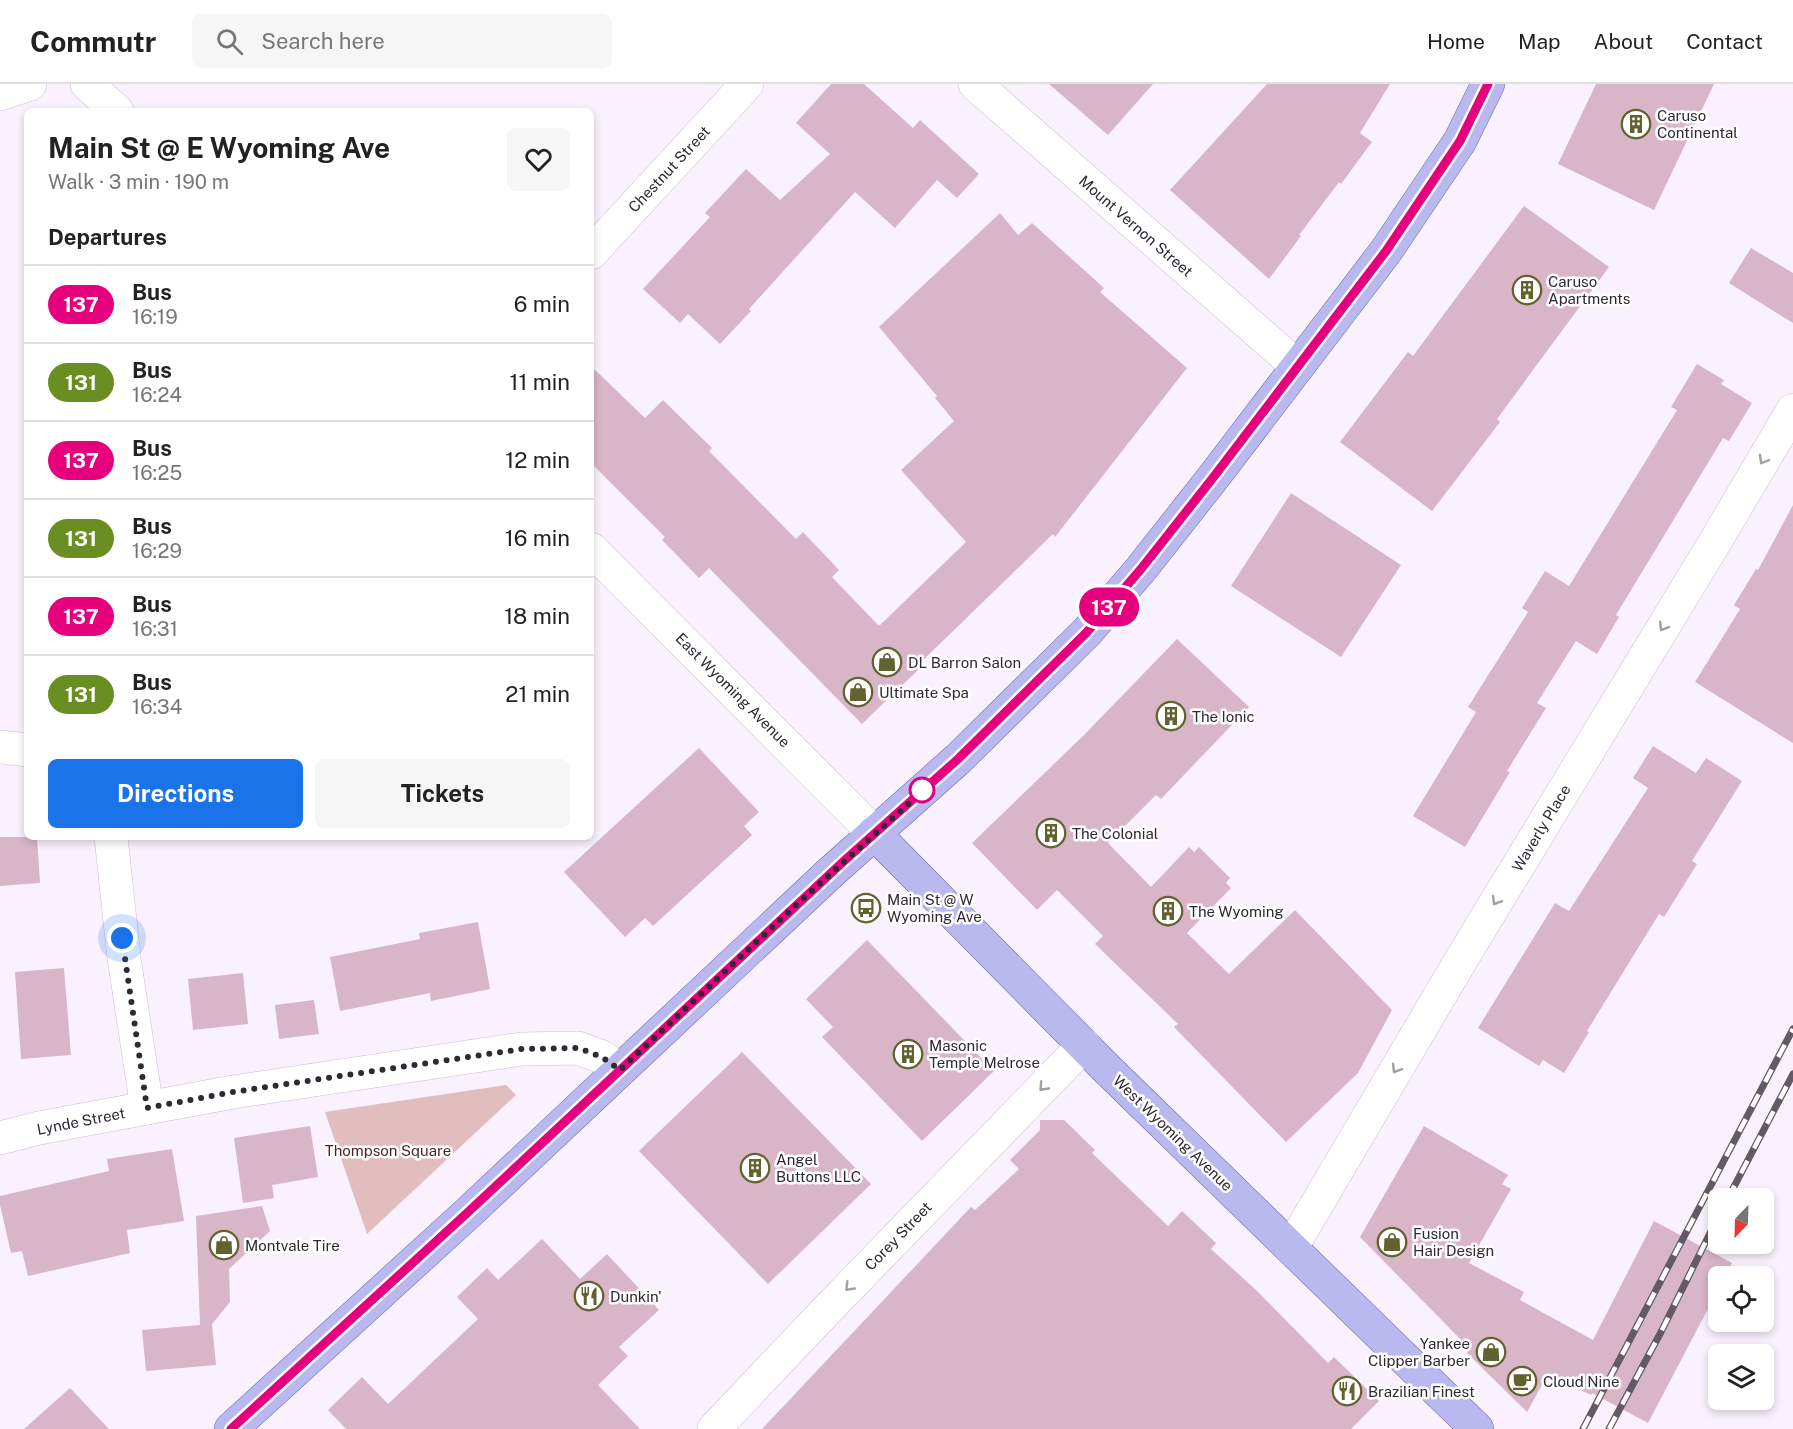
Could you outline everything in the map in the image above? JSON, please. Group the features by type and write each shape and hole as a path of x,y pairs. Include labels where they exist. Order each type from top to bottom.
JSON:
{"main road":[{"path":"231,1429 466,1214 874,832 958,759 1086,633 1191,506 1386,251 1460,141 1488,84"},
{"name":"West Wyoming Avenue","path":"874,832 1084,1045 1476,1429"}],"street":[{"path":"0,94 30,84"},
{"path":"87,84 114,108"},
{"name":"Chestnut Street","path":"594,251 747,84"},
{"name":"Mount Vernon Street","path":"981,86 1297,366"},
{"name":"Waverly Place","path":"1291,1248 1455,970 1793,410"},
{"name":"East Wyoming Avenue","path":"594,552 874,832"},
{"path":"0,747 24,750"},
{"path":"111,840 124,958 147,1108"},
{"name":"Corey Street","path":"714,1429 1084,1045"},
{"name":"Lynde Street","path":"0,1138 39,1128 233,1092 522,1049 578,1048 602,1057 620,1070"}],"green space":[{"name":"Thompson Square","path":"506,1085 516,1095 367,1234 325,1112"}],"building":[{"path":"831,84 864,84 913,128 920,120 979,174 957,198 937,180 895,228 855,192 720,344 688,314 680,323 643,289 710,217 705,213 746,169 780,200 830,154 796,123"},
{"path":"1049,84 1153,84 1108,135"},
{"path":"1267,84 1390,84 1360,133 1372,142 1299,235 1301,236 1269,279 1170,190"},
{"name":"Caruso Continental","path":"1596,84 1714,84 1654,210 1558,164"},
{"path":"1524,206 1609,267 1497,419 1500,422 1432,511 1340,442 1408,352 1413,356"},
{"path":"1000,213 1018,235 1032,223 1104,288 1100,292 1187,368 1055,537 1053,534 918,665 920,668 862,724 709,568 699,578 662,540 665,537 594,466 594,369 645,418 663,400 712,448 709,451 796,539 803,532 839,570 832,577 879,626 966,542 901,470 954,421 935,398 937,396 879,327"},
{"path":"1751,248 1793,273 1793,323 1729,283"},
{"path":"1697,364 1724,380 1721,384 1752,403 1729,441 1723,438 1616,615 1619,617 1597,654 1576,641 1537,703 1546,708 1507,771 1510,772 1465,847 1413,816 1476,712 1468,707 1528,612 1522,608 1545,571 1569,586 1677,410 1671,407"},
{"path":"1291,493 1401,565 1341,657 1231,586"},
{"path":"1793,505 1793,743 1695,682 1740,609 1734,605 1756,569 1758,570"},
{"path":"1177,639 1249,707 1161,799 1156,795 1108,843 1151,887 1189,847 1194,852 1199,847 1230,878 1226,883 1231,888 1187,933 1229,974 1295,910 1392,1010 1358,1073 1286,1142 1174,1027 1178,1024 1095,944 1103,936 1057,890 1037,910 972,843 1084,735"},
{"path":"1653,746 1696,773 1706,758 1742,781 1692,861 1697,864 1664,917 1659,914 1564,1073 1543,1060 1539,1066 1478,1028 1555,903 1569,911 1648,788 1633,778"},
{"path":"699,748 759,812 744,826 752,835 653,926 645,918 625,937 564,872"},
{"path":"0,837 24,837 24,840 37,840 40,883 0,886"},
{"path":"478,922 490,989 431,1001 430,993 340,1011 330,957 420,939 419,933"},
{"name":"Masonic Temple Melrose","path":"867,940 994,1071 922,1141 822,1037 833,1027 806,999"},
{"path":"64,968 71,1055 21,1059 15,972"},
{"path":"243,973 248,1024 193,1030 188,979"},
{"path":"314,1000 319,1034 279,1039 275,1005"},
{"name":"Angel Buttons LLC","path":"742,1052 871,1184 768,1284 639,1151"},
{"path":"1040,1120 1064,1120 1095,1150 1092,1153 1168,1226 1182,1211 1216,1243 1211,1249 1256,1290 1328,1363 1334,1357 1379,1401 1351,1429 762,1429 971,1207 975,1210 1019,1169 1010,1160 1040,1130"},
{"path":"310,1126 318,1177 272,1185 274,1198 243,1203 234,1138"},
{"path":"1424,1126 1508,1175 1502,1184 1511,1189 1469,1263 1524,1292 1520,1300 1593,1340 1654,1221 1708,1250 1708,1254 1715,1254 1732,1263 1730,1266 1708,1266 1708,1309 1648,1423 1592,1393 1591,1395 1548,1374 1527,1412 1467,1353 1469,1348 1360,1237"},
{"path":"172,1149 184,1221 127,1230 130,1253 28,1276 22,1251 11,1253 0,1196 109,1171 107,1159"},
{"path":"262,1206 270,1231 229,1269 230,1302 212,1324 216,1365 146,1371 142,1330 200,1325 196,1216"},
{"path":"542,1239 580,1279 607,1254 659,1310 619,1347 628,1356 598,1385 640,1429 346,1429 328,1410 362,1377 388,1404 478,1319 457,1297 487,1268 498,1280"},
{"path":"70,1388 109,1429 24,1429"}],"railway":[{"path":"1583,1429 1793,1029"},
{"path":"1733,1188 1793,1074"},
{"path":"1609,1429 1708,1237"}],"bus line":[{"name":"137","path":"231,1429 563,1124 874,832 958,759 1086,633 1141,569 1212,479 1386,251 1460,141 1488,84"}],"place":[{"name":"Caruso Continental","path":"1636,124"},
{"name":"Caruso Apartments","path":"1527,290"},
{"name":"DL Barron Salon","path":"887,662"},
{"name":"Ultimate Spa","path":"858,692"},
{"name":"The Ionic","path":"1171,716"},
{"name":"The Colonial","path":"1051,833"},
{"name":"Main St @ W Wyoming Ave","path":"866,908"},
{"name":"The Wyoming","path":"1168,911"},
{"name":"Masonic Temple Melrose","path":"908,1054"},
{"name":"Angel Buttons LLC","path":"755,1168"},
{"name":"Fusion Hair Design","path":"1392,1242"},
{"name":"Montvale Tire","path":"224,1245"},
{"name":"Dunkin'","path":"589,1296"},
{"name":"Yankee Clipper Barber","path":"1491,1352"},
{"name":"Cloud Nine","path":"1522,1381"},
{"name":"Brazilian Finest","path":"1347,1391"}],"route":[{"path":"122,938 147,1108 233,1092 522,1049 578,1048 602,1057 620,1070 874,832 925,789 922,790"}]}
